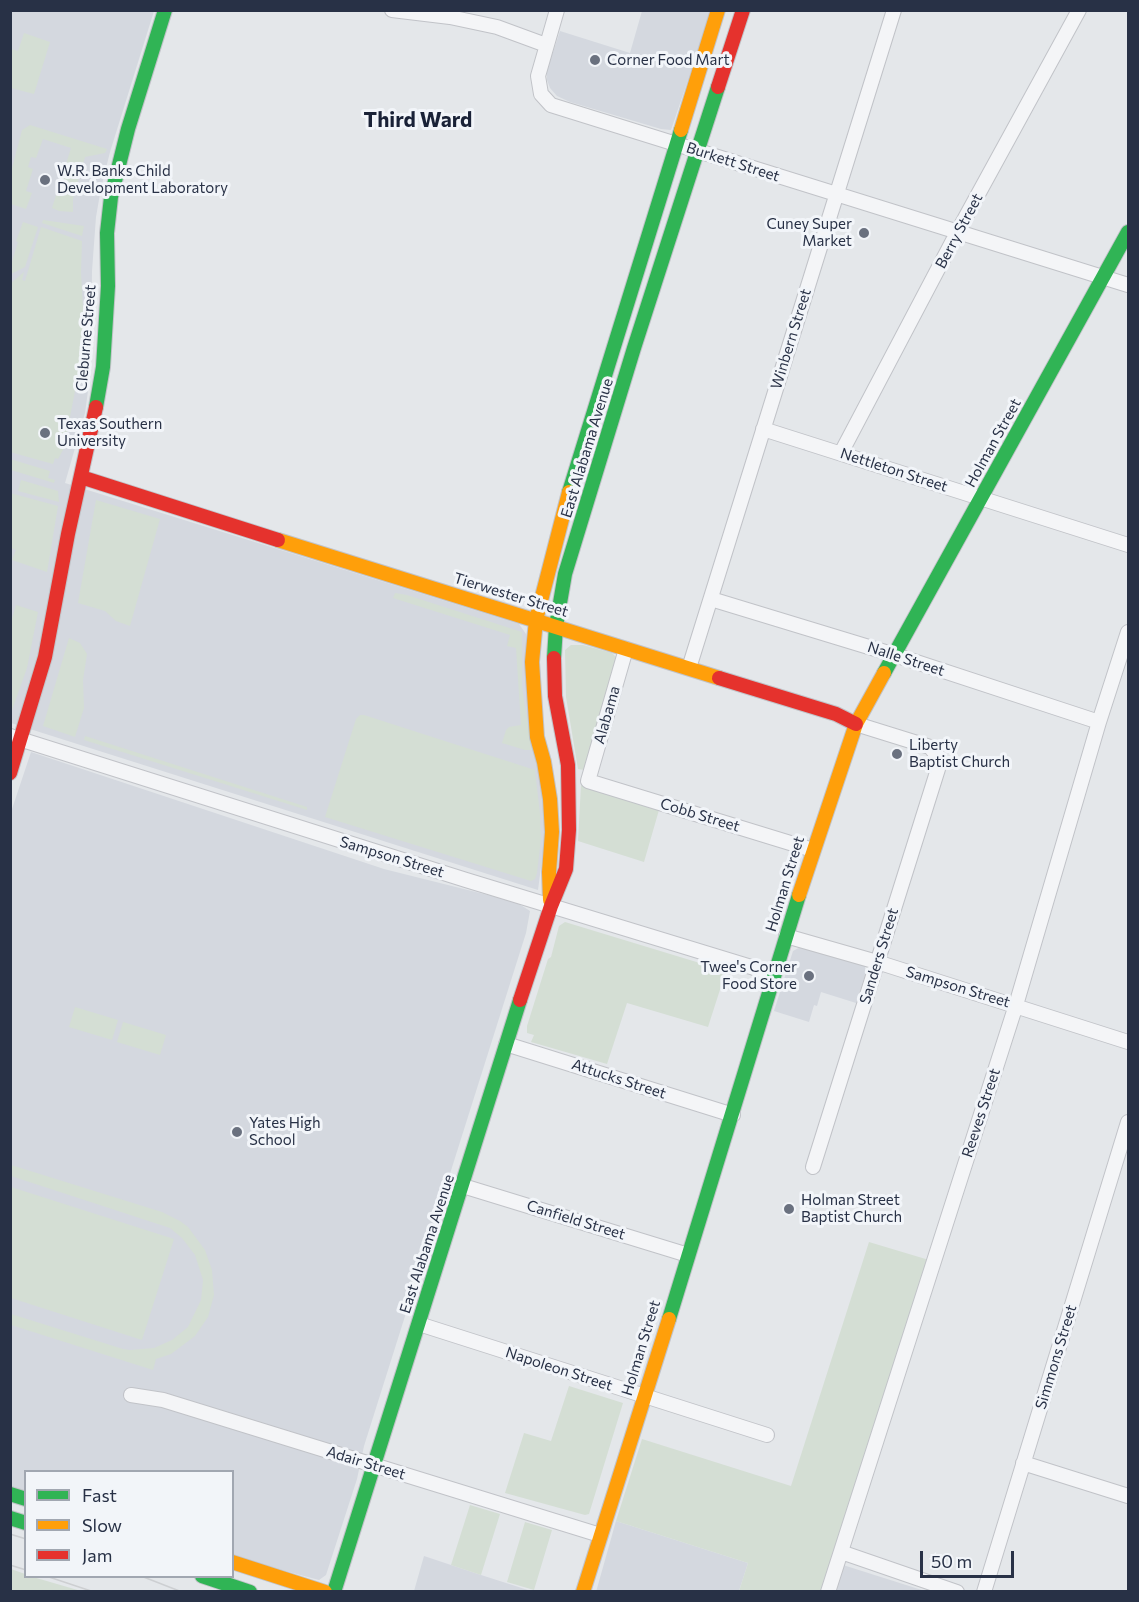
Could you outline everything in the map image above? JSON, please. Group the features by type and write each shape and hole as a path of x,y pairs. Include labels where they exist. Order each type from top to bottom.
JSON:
{"street":[{"name":"Cleburne Street","path":"10,773 16,738 45,657 68,534 91,436 103,367 108,286 107,233 111,197 128,129 165,10"},
{"path":"392,10 450,17 497,27 546,45"},
{"name":"Burkett Street","path":"557,10 538,76 541,94 551,105 1128,285"},
{"name":"East Alabama Avenue","path":"550,906 549,872 552,832 550,800 544,762 537,737 533,686 532,662 536,620 572,482 718,10"},
{"name":"East Alabama Avenue","path":"334,1592 464,1186 550,906 566,869 569,830 568,765 555,696 556,626 565,574 743,10"},
{"name":"Winbern Street","path":"689,668 894,10"},
{"name":"Berry Street","path":"841,453 958,231 1079,10"},
{"name":"Holman Street","path":"583,1592 813,850 856,724 1128,232"},
{"name":"Nettleton Street","path":"763,429 1128,545"},
{"name":"Tierwester Street","path":"81,477 836,714 856,724 930,747"},
{"name":"Nalle Street","path":"711,599 895,655 1099,722"},
{"name":"Reeves Street","path":"828,1592 1016,1005 1099,722 1128,632"},
{"name":"Alabama","path":"588,781 626,649"},
{"name":"Sampson Street","path":"16,738 774,974"},
{"name":"Sanders Street","path":"813,1167 938,769 939,758 930,747"},
{"name":"Cobb Street","path":"588,781 813,850"},
{"name":"Sampson Street","path":"786,936 1016,1005 1128,1042"},
{"name":"Attucks Street","path":"506,1044 732,1115"},
{"name":"Simmons Street","path":"984,1592 1128,1122"},
{"name":"Canfield Street","path":"464,1186 688,1255"},
{"name":"Napoleon Street","path":"419,1324 767,1435"},
{"name":"Adair Street","path":"131,1395 163,1400 600,1536"},
{"path":"1023,1463 1128,1496"},
{"path":"841,1552 957,1592"},
{"path":"234,1563 325,1592"},
{"path":"207,1578 250,1592"}],"shaded area":[{"path":"706,10 711,12 671,130 570,102 557,96 550,88 547,70 560,31 630,53 642,11"},
{"name":"Texas Southern University","path":"11,11 154,11 101,188 96,217 92,271 91,368 85,413 65,483 519,624 526,634 545,836 538,890 11,723"},
{"path":"24,33 50,42 34,94 11,88 11,49 18,51"},
{"path":"30,125 107,149 105,153 85,157 73,199 73,212 52,208 71,148 43,139 36,158 31,157 28,167 33,169 26,191 32,193 26,209 11,204 11,172 22,130"},
{"path":"43,220 84,226 82,236 42,223"},
{"path":"23,222 38,227 25,267 11,274 11,265 18,242 16,241"},
{"path":"41,227 82,241 84,326 80,365 64,448 53,464 10,452 11,283 24,272 22,280 25,281"},
{"path":"10,459 50,471 48,478 55,480 54,483 11,470"},
{"path":"21,480 58,491 59,502 18,491"},
{"path":"10,493 58,506 47,572 12,560 16,550 11,548"},
{"path":"96,500 160,519 130,626 116,621 105,611 78,603"},
{"path":"395,593 522,632 522,687 532,750 502,743 509,727 521,725 516,648 507,646 510,635 393,598"},
{"path":"16,605 38,612 27,668 11,713 11,622"},
{"path":"69,638 80,643 87,654 83,680 84,708 75,737 43,726"},
{"path":"571,645 583,645 612,653 616,657 584,770 578,769 566,697 565,650"},
{"path":"360,715 535,770 541,839 535,879 531,881 325,817 356,719"},
{"path":"85,736 307,807 307,810 84,740"},
{"name":"Yates High School","path":"31,752 384,869 516,902 530,911 526,933 364,1446 357,1479 326,1575 319,1580 234,1557 234,1470 24,1470 24,1492 11,1487 10,815"},
{"path":"581,785 659,810 644,862 578,841"},
{"path":"565,922 726,971 708,1027 627,1003 607,1064 531,1042 534,1035 527,1033 527,1026 548,959 551,957 559,926"},
{"path":"804,945 864,963 866,972 856,1003 821,992 809,1022 774,1011 793,951"},
{"path":"75,1007 118,1020 112,1040 69,1027"},
{"path":"123,1022 166,1035 160,1055 117,1042"},
{"path":"11,1165 162,1212 188,1227 205,1250 212,1270 214,1295 208,1317 195,1336 171,1354 156,1359 153,1370 11,1325 11,1314 123,1349 154,1348 172,1340 188,1327 201,1300 203,1280 195,1255 182,1238 170,1228 11,1176"},
{"path":"11,1187 174,1239 142,1340 11,1298"},
{"path":"869,1242 929,1260 821,1591 739,1591 748,1563 616,1521 642,1439 791,1486"},
{"path":"569,1386 623,1403 589,1514 585,1515 505,1493 524,1433 551,1441"},
{"path":"470,1505 500,1514 481,1575 451,1565"},
{"path":"616,1521 748,1563 739,1591 596,1592"},
{"path":"525,1522 552,1530 534,1590 507,1582"},
{"path":"424,1556 481,1575 531,1591 414,1591"},
{"path":"843,1565 925,1591 835,1592"},
{"path":"11,1569 24,1574 24,1578 36,1578 81,1591 11,1591"}],"tram line":[{"path":"10,1534 24,1538"},
{"path":"10,1565 24,1569"},
{"path":"52,1578 94,1592"},
{"path":"146,1578 182,1592"}],"traffic: fast":[{"path":"96,407 103,367 108,286 107,233 111,197 128,129 165,10"},
{"path":"554,658 556,626 565,574 634,348 718,87"},
{"path":"569,492 681,130"},
{"path":"884,673 1128,232"},
{"path":"669,1319 799,895"},
{"path":"334,1592 520,1000"},
{"path":"10,1494 24,1498"},
{"path":"10,1518 24,1522"},
{"path":"208,1578 250,1592"}],"traffic: slow":[{"path":"681,130 718,10"},
{"path":"550,900 549,872 552,832 550,799 537,737 532,662 536,620 569,492"},
{"path":"278,540 719,678"},
{"path":"799,895 856,724 884,673"},
{"path":"583,1592 669,1319"},
{"path":"234,1563 325,1592"}],"traffic: jam":[{"path":"718,87 743,10"},
{"path":"10,773 45,657 68,534 96,407"},
{"path":"81,477 278,540"},
{"path":"520,1000 551,906 566,869 569,830 568,765 555,696 554,658"},
{"path":"719,678 836,714 856,724"}],"place":[{"name":"Corner Food Mart","path":"595,60"},
{"name":"W.R. Banks Child Development Laboratory","path":"45,180"},
{"name":"Cuney Super Market","path":"864,233"},
{"name":"Texas Southern University","path":"45,433"},
{"name":"Liberty Baptist Church","path":"897,754"},
{"name":"Twee's Corner Food Store","path":"809,976"},
{"name":"Yates High School","path":"237,1132"},
{"name":"Holman Street Baptist Church","path":"789,1209"}],"district":[{"name":"Third Ward","path":"418,120"}]}
